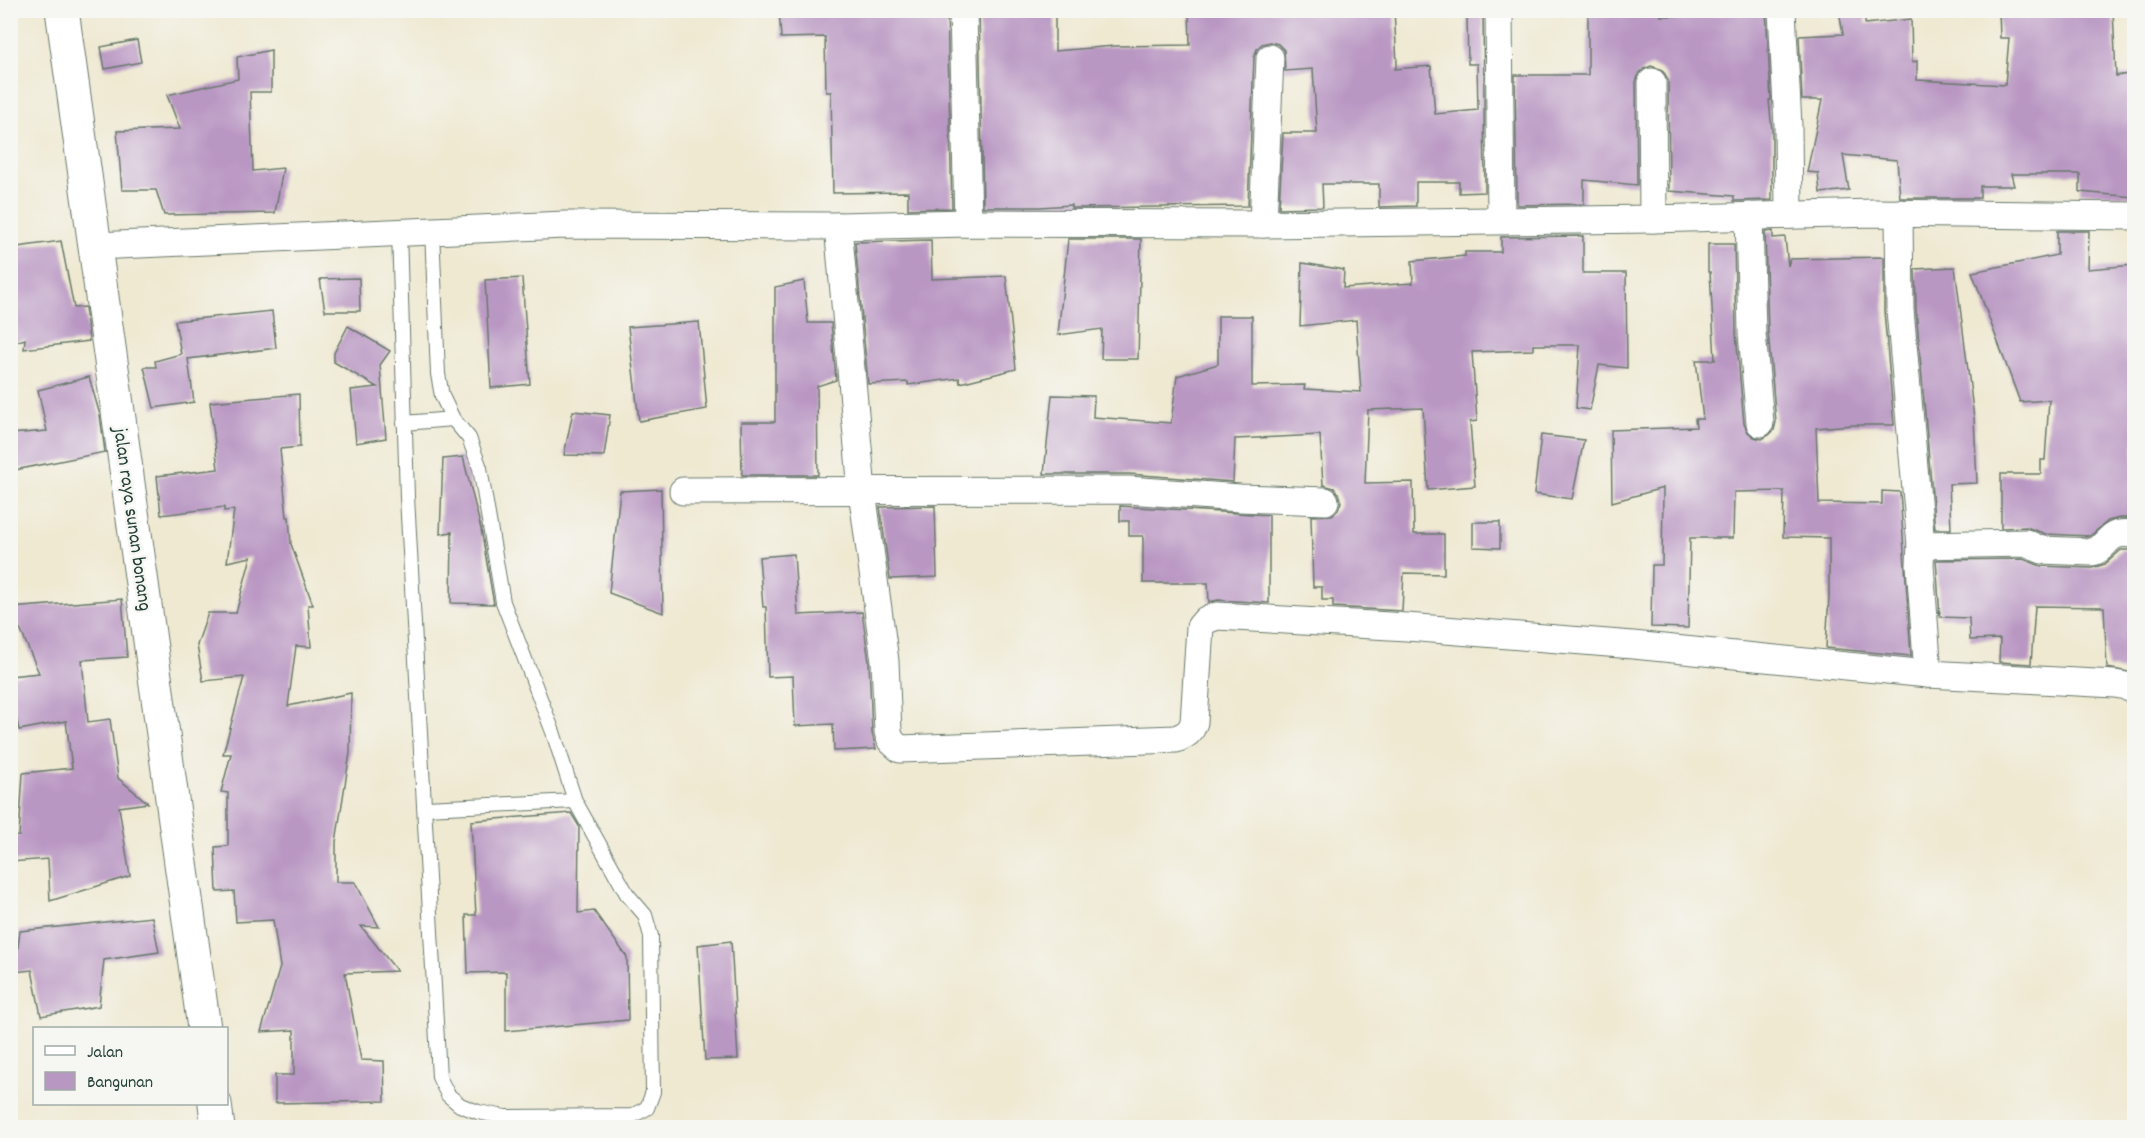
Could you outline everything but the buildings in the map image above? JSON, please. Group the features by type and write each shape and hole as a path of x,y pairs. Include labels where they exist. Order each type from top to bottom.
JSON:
{"main road":[{"name":"jalan raya sunan bonang","path":"62,10 204,1027"},
{"path":"215,1105 218,1128"}],"street":[{"path":"963,10 968,224"},
{"path":"1499,10 1501,220"},
{"path":"1782,10 1788,126 1789,215"},
{"path":"1263,224 1270,58"},
{"path":"1652,82 1653,219"},
{"path":"95,246 565,225 1263,224 1899,213 2134,216"},
{"path":"1899,213 1900,310 1921,545 1920,566 1928,674"},
{"path":"1749,216 1752,333 1760,423"},
{"path":"838,226 862,491 885,661 888,732 891,741 900,749 1176,739 1186,735 1194,722 1200,627 1206,620 1217,616 1407,627 1610,643 1928,674 2115,684 2126,686 2134,691"},
{"path":"682,491 1128,489 1240,498 1325,501"},
{"path":"1921,545 2026,543 2042,550 2092,552 2097,551 2112,536 2134,534"}],"lane":[{"path":"399,231 404,423 439,1077 448,1095 460,1105 505,1118 632,1116 647,1108 653,1092 651,936 645,915 627,894 575,801 542,702 503,602 480,468 469,438 453,419 442,396 438,374 432,230"},
{"path":"404,423 453,419"},
{"path":"425,808 575,801"}]}
